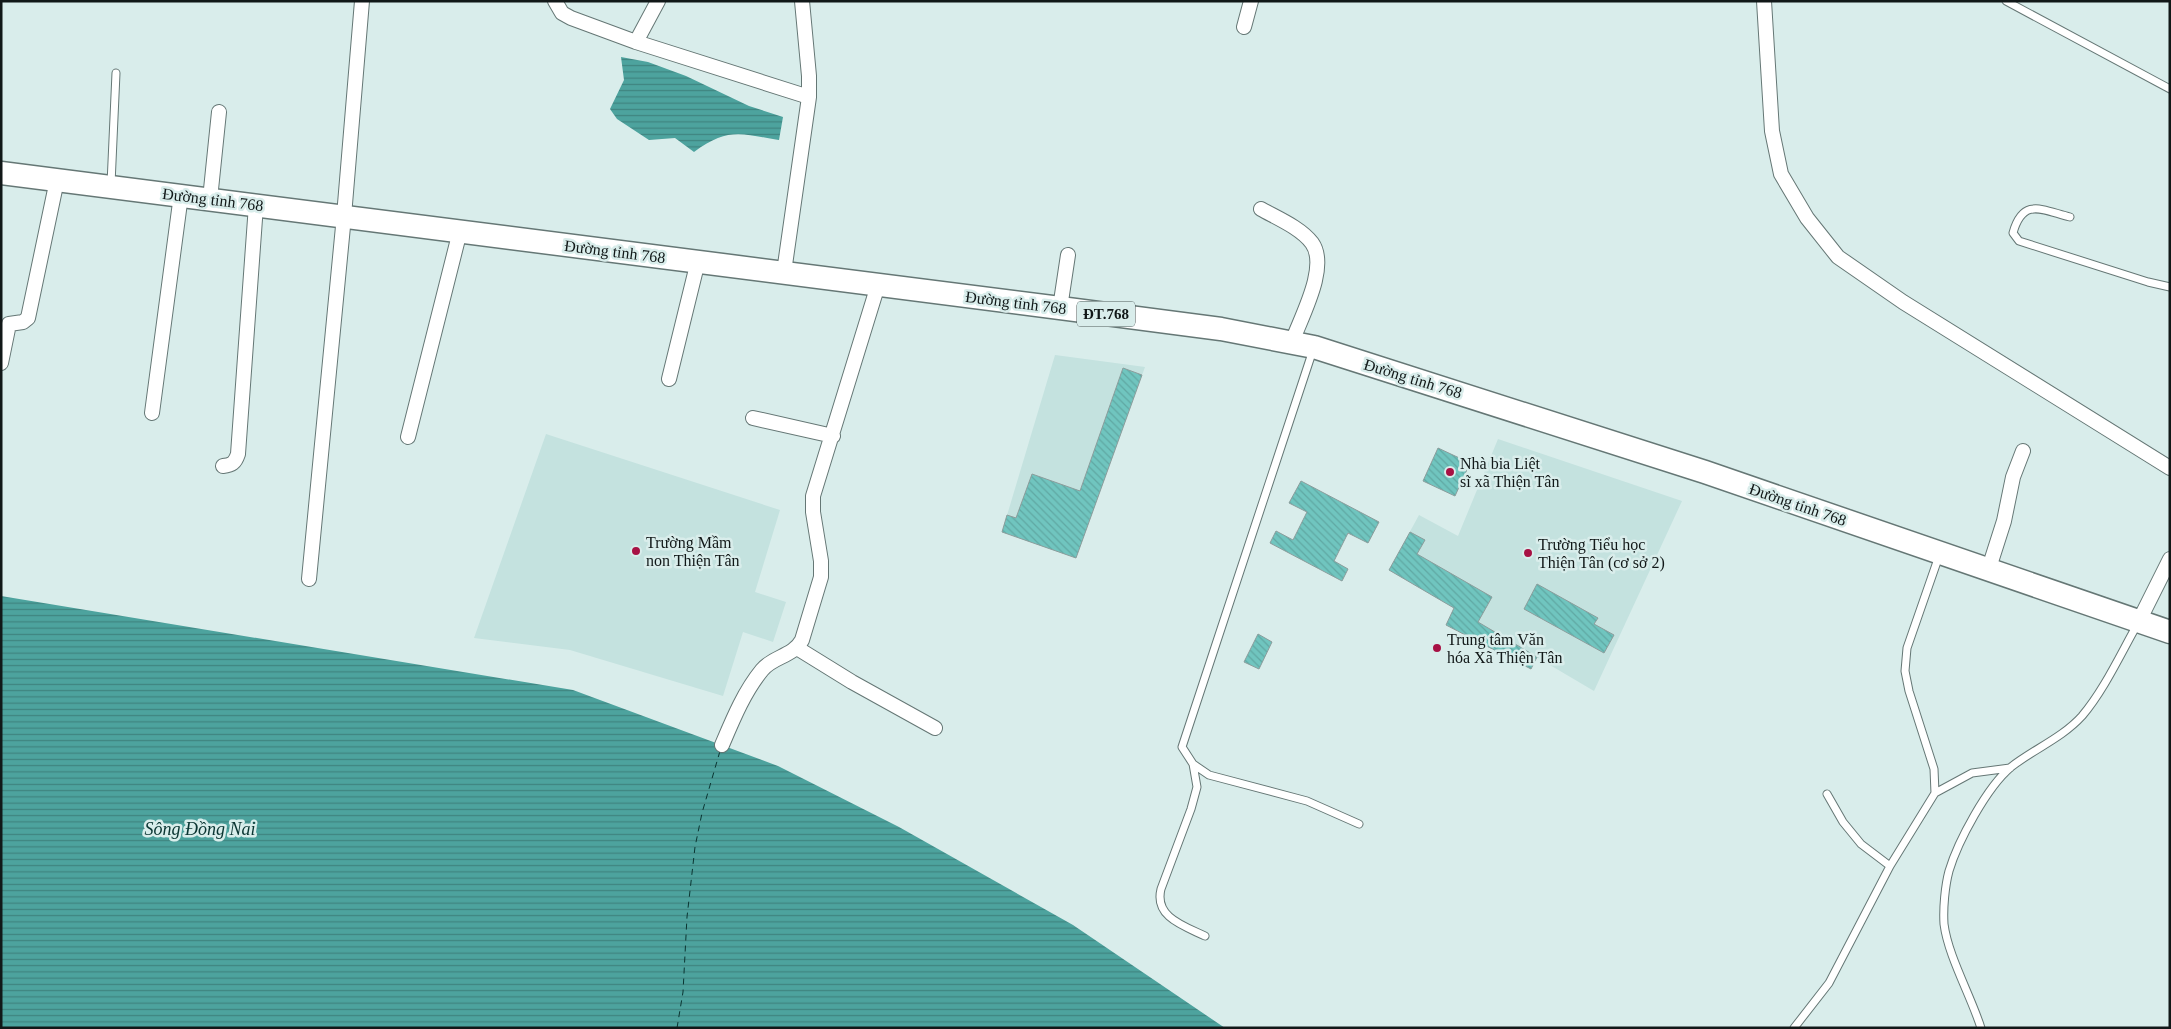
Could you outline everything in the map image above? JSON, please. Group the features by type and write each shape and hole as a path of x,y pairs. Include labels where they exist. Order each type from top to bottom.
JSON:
{"main road":[{"name":"Đường tỉnh 768","path":"1,173 1221,329 1292,342 1314,347 1567,426 1989,568 2170,632"}],"street":[{"path":"309,579 344,216 362,1"},
{"path":"555,1 562,12 571,18 636,42 809,97"},
{"path":"636,42 658,1"},
{"path":"784,272 809,97 809,76 802,1"},
{"path":"1244,27 1251,1"},
{"path":"1764,1 1772,131 1781,174 1807,218 1838,257 1903,302 2170,468"},
{"path":"210,199 219,112"},
{"path":"1,363 9,324 23,322 28,318 57,180"},
{"path":"152,413 181,196"},
{"path":"223,466 230,465 236,461 238,454 256,205"},
{"path":"1261,209 1297,230 1312,243 1318,260 1316,278 1292,342"},
{"path":"408,436 460,231"},
{"path":"1060,308 1068,255"},
{"path":"669,379 698,262"},
{"path":"722,745 747,692 763,668 797,648 802,640 821,577 821,561 813,512 813,496 878,285"},
{"path":"753,418 833,436"},
{"path":"1989,568 2004,521 2013,477 2023,451"},
{"path":"2139,621 2170,560"},
{"path":"797,648 860,687 935,728"}],"lane":[{"path":"2006,1 2170,89"},
{"path":"111,187 116,73"},
{"path":"2070,217 2034,208 2024,212 2017,219 2013,233 2018,241 2148,282 2170,287"},
{"path":"1314,347 1182,747 1193,764 1209,775 1307,801 1359,824"},
{"path":"1935,793 1934,769 1908,691 1905,671 1907,648 1940,552"},
{"path":"1981,1028 1950,948 1944,924 1949,872 1961,842 1979,807 2010,768 2057,738 2080,718 2093,702 2139,621"},
{"path":"1193,764 1197,787 1191,809 1161,889 1159,902 1161,909 1167,914 1205,936"},
{"path":"1794,1028 1829,983 1890,866 1935,793 1972,773 2010,768"},
{"path":"1828,794 1844,822 1861,844 1890,866"}],"shaded area":[{"path":"1055,355 1145,367 1076,558 1002,532"},
{"name":"Trường Mầm non Thiện Tân","path":"546,434 780,510 755,592 786,602 773,642 743,632 723,696 570,650 474,638"},
{"name":"Trường Tiểu học Thiện Tân (cơ sở 2)","path":"1498,439 1682,501 1594,691 1389,570 1419,515 1458,536"}],"water":[{"path":"621,57 648,62 686,76 749,106 783,117 779,140 735,134 716,139 694,152 675,138 649,140 617,119 610,109 624,80"},
{"name":"Sông Đồng Nai","path":"1,596 573,690 778,766 899,827 1073,925 1225,1028 1,1028"}],"building":[{"path":"1123,368 1142,375 1076,558 1002,532 1007,515 1016,518 1032,474 1080,491"},
{"path":"1438,448 1470,463 1455,496 1423,481"},
{"path":"1301,481 1379,522 1368,543 1348,533 1334,561 1348,569 1342,581 1270,543 1276,531 1293,540 1307,512 1289,503"},
{"path":"1410,532 1425,540 1417,554 1492,597 1478,622 1537,657 1531,669 1446,625 1454,608 1389,570"},
{"path":"1537,584 1598,618 1594,624 1614,635 1604,653 1524,609"},
{"path":"1258,634 1272,642 1259,669 1244,662"}],"ferry route":[{"path":"677,1028 683,992 687,917 695,847 702,813 720,751"}],"place":[{"name":"Nhà bia Liệt sĩ xã Thiện Tân","path":"1450,472"},
{"name":"Trường Mầm non Thiện Tân","path":"636,551"},
{"name":"Trường Tiểu học Thiện Tân (cơ sở 2)","path":"1528,553"},
{"name":"Trung tâm Văn hóa Xã Thiện Tân","path":"1437,648"}]}
